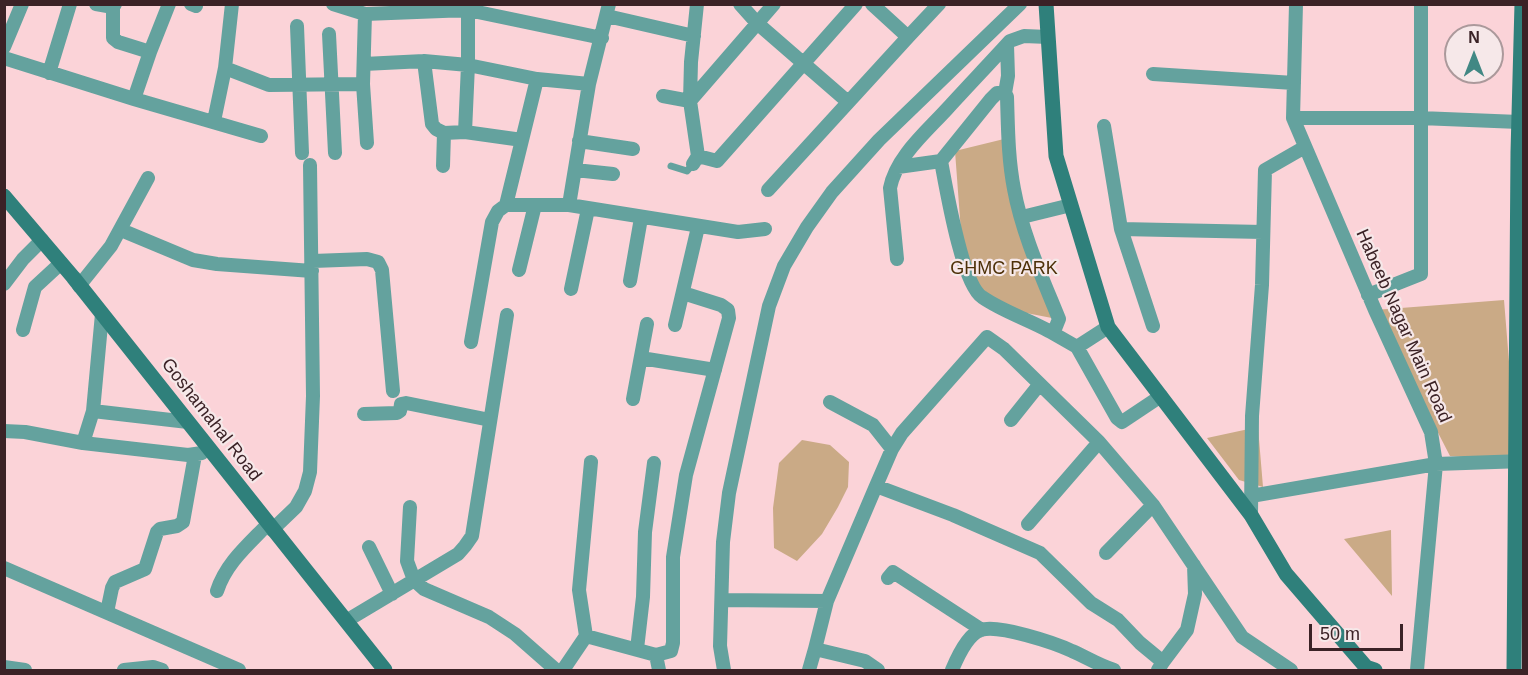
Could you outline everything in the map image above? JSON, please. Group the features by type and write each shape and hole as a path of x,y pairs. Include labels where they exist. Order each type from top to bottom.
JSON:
{"street":[{"path":"4,47 22,4"},
{"path":"49,73 70,4"},
{"path":"96,4 114,6 111,31 113,38 118,42 150,52"},
{"path":"134,99 169,4"},
{"path":"214,121 225,68 232,4"},
{"path":"333,4 365,14 380,9 471,9 602,39"},
{"path":"698,4 690,101 696,160 717,162 856,4"},
{"path":"740,4 757,23 848,102"},
{"path":"690,101 774,4"},
{"path":"872,4 908,37"},
{"path":"768,190 939,4"},
{"path":"724,670 720,646 723,542 729,493 769,306 784,266 807,227 832,192 871,148 1020,4"},
{"path":"1046,4 1056,156 1108,327 1251,515 1286,574 1366,667 1375,670"},
{"name":"Habeeb Nagar Main Road","path":"1296,4 1293,118 1368,295 1431,432 1436,464 1417,670"},
{"path":"1368,295 1421,274 1421,4"},
{"path":"1514,670 1520,460 1521,163 1519,122 1522,4"},
{"path":"465,132 471,9"},
{"path":"568,205 589,84 608,10 694,36"},
{"path":"365,14 363,84 367,143"},
{"path":"217,591 222,576 232,561 296,507 305,491 310,472 313,396 313,266 299,85 297,26"},
{"path":"329,34 335,153"},
{"path":"897,259 890,188 892,177 898,166 918,140 1010,41 1024,36 1048,37"},
{"path":"1007,45 1008,76 1005,93 1014,190 1032,250 1060,321 1055,329 1049,331"},
{"path":"4,58 261,136"},
{"path":"364,64 424,61 468,65 537,79 589,84"},
{"path":"424,61 432,124 436,129 444,133 465,132 522,140"},
{"path":"225,68 269,85 363,84"},
{"path":"1153,74 1294,83"},
{"path":"506,206 537,79"},
{"path":"898,166 941,161 991,99 997,93 1005,93"},
{"path":"663,96 690,101"},
{"path":"1293,118 1420,118 1519,122"},
{"path":"1104,126 1121,229 1153,326"},
{"path":"443,166 444,133"},
{"path":"579,141 633,149"},
{"path":"1251,515 1252,416 1262,285 1265,170 1305,147"},
{"path":"941,161 955,227 972,285 982,297 1077,347 1117,418 1122,422 1161,396"},
{"path":"575,170 613,174"},
{"path":"79,286 111,246 148,178"},
{"name":"Goshamahal Road","path":"7,205 61,263 188,422 202,452 270,527 385,670"},
{"path":"519,270 535,205"},
{"path":"471,342 492,222 498,211 506,206 568,205 738,232 765,229"},
{"path":"1022,217 1071,205"},
{"path":"571,289 588,209"},
{"path":"630,281 641,218"},
{"path":"675,325 698,226"},
{"path":"1121,229 1263,232"},
{"path":"121,230 193,260 217,264 313,266 367,259 378,262 382,270 393,391"},
{"path":"4,284 23,259 42,240"},
{"path":"23,330 35,287 61,263"},
{"path":"586,636 656,655 671,651 674,643 673,557 686,475 729,318 728,310 721,305 683,293"},
{"path":"83,443 93,411 102,314"},
{"path":"346,621 458,554 472,536 507,315"},
{"path":"633,399 647,324"},
{"path":"1077,347 1108,327"},
{"path":"809,670 827,601 892,449 902,433 987,337 1004,349 1099,442 1153,505 1242,638 1291,670"},
{"path":"641,358 715,370"},
{"path":"1011,420 1039,385"},
{"path":"830,402 873,425 892,449"},
{"path":"364,414 397,413 400,411 401,404 406,403 490,420"},
{"path":"93,411 188,422"},
{"path":"4,431 25,432 83,443 202,452 183,522 157,532 145,569 115,582 111,588 107,612"},
{"path":"1028,524 1099,442"},
{"path":"1251,496 1436,464 1520,460"},
{"path":"563,670 586,636 579,590 591,462"},
{"path":"637,649 643,597 645,532 654,464"},
{"path":"876,486 953,515 1040,553 1091,603 1118,620 1161,666 1187,630 1195,594 1194,565"},
{"path":"1106,553 1153,505"},
{"path":"410,507 407,561 414,580 424,589 489,617 515,634 556,670"},
{"path":"369,547 392,594"},
{"path":"4,568 239,670"},
{"path":"888,578 893,572 982,630"},
{"path":"722,600 827,601"},
{"path":"952,670 973,635 982,630 997,629 1071,651 1097,665 1114,670"},
{"path":"815,649 865,661 878,670"},
{"path":"656,655 658,670"},
{"path":"124,670 153,666 162,670"},
{"path":"4,667 26,670"}],"lane":[{"path":"671,166 687,171 696,160"}],"green space":[{"name":"GHMC PARK","path":"1004,139 1057,319 1016,311 979,290 961,232 955,151"},
{"path":"1504,300 1517,460 1450,456 1375,310"},
{"path":"1258,427 1263,487 1239,480 1207,438"},
{"path":"802,440 830,445 849,462 848,487 822,534 797,561 774,548 773,508 779,463"},
{"path":"1391,530 1392,596 1344,539"}]}
